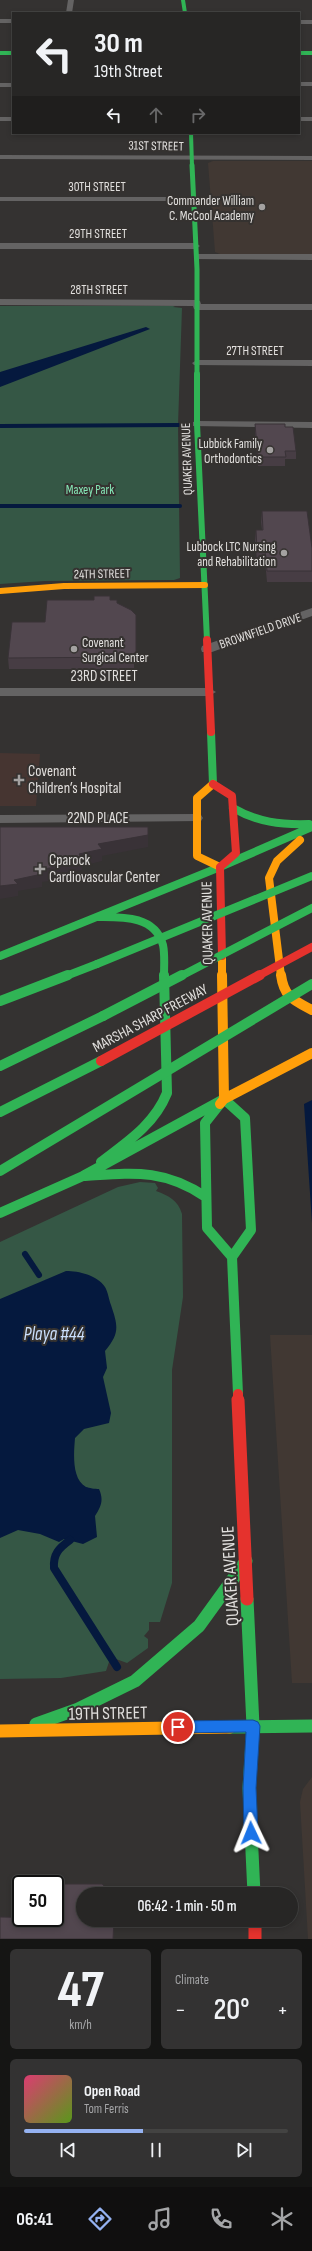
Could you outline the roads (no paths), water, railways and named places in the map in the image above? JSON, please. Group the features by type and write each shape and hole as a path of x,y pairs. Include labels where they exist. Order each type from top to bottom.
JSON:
{"main road":[{"path":"183,0 185,12"},
{"path":"0,53 12,53"},
{"path":"300,53 312,53"},
{"name":"QUAKER AVENUE","path":"191,134 197,257 197,424 205,586 212,784 197,798 197,856 220,867"},
{"name":"24TH STREET","path":"0,591 64,586 205,586"},
{"name":"QUAKER AVENUE","path":"212,784 232,796 236,853 220,867 224,1099"},
{"path":"233,808 245,818 263,823 312,824"},
{"path":"0,956 220,867 312,827"},
{"path":"312,831 277,859 270,870 269,878 283,989 295,1001 312,1010"},
{"path":"0,1001 97,964 312,876"},
{"name":"MARSHA SHARP FREEWAY","path":"0,1066 103,1016 312,908"},
{"path":"83,1176 154,1120 163,1106 167,1092 163,945 157,931 145,924 127,918 97,917"},
{"name":"MARSHA SHARP FREEWAY","path":"0,1112 101,1061 312,947"},
{"path":"0,1171 312,984"},
{"path":"0,1214 83,1176 312,1053"},
{"path":"224,1099 245,1118 251,1230 232,1257 207,1228 205,1123 224,1099"},
{"path":"83,1176 143,1174 163,1175 181,1181 206,1197"},
{"name":"QUAKER AVENUE","path":"232,1257 253,1726 250,1788 254,1887"},
{"path":"18,1731 78,1709 136,1681 199,1626 246,1561"},
{"name":"19TH STREET","path":"0,1731 312,1726"},
{"path":"255,1927 255,1939"}],"street":[{"path":"69,12 71,0"},
{"path":"0,21 12,21"},
{"path":"300,22 312,22"},
{"path":"300,84 312,84"},
{"path":"0,85 12,85"},
{"path":"0,119 12,119"},
{"path":"300,119 312,119"},
{"name":"31ST STREET","path":"0,157 312,158"},
{"name":"30TH STREET","path":"0,199 194,199"},
{"name":"29TH STREET","path":"0,246 196,246"},
{"path":"197,257 312,257"},
{"name":"28TH STREET","path":"0,302 312,307"},
{"name":"27TH STREET","path":"197,363 312,363"},
{"path":"197,424 312,424"},
{"name":"BROWNFIELD DRIVE","path":"207,648 312,612"},
{"name":"23RD STREET","path":"0,692 209,692"},
{"name":"22ND PLACE","path":"0,818 196,818"}],"water":[{"path":"146,327 150,329 0,387 0,372"},
{"path":"312,1100 312,1223 304,1104"},
{"name":"Playa #44","path":"66,1271 87,1274 102,1283 107,1291 116,1324 113,1339 105,1351 107,1368 103,1377 111,1413 109,1423 84,1429 75,1438 74,1464 78,1478 86,1487 99,1489 102,1500 95,1516 97,1537 83,1544 64,1539 59,1542 40,1534 18,1530 0,1538 0,1299"}],"waterway":[{"path":"0,426 179,425"},
{"path":"0,506 180,506"},
{"path":"25,1254 39,1275"},
{"path":"70,1540 56,1555 54,1568 117,1667"}],"place":[{"name":"Commander William C. McCool Academy","path":"262,207"},
{"name":"Lubbick Family Orthodontics","path":"270,450"},
{"name":"Lubbock LTC Nursing and Rehabilitation","path":"284,553"},
{"name":"Covenant Surgical Center","path":"74,649"},
{"name":"Covenant Children’s Hospital","path":"19,780"},
{"name":"Cparock Cardiovascular Center","path":"40,869"}],"park label":[{"name":"Maxey Park","path":"90,489"}]}
